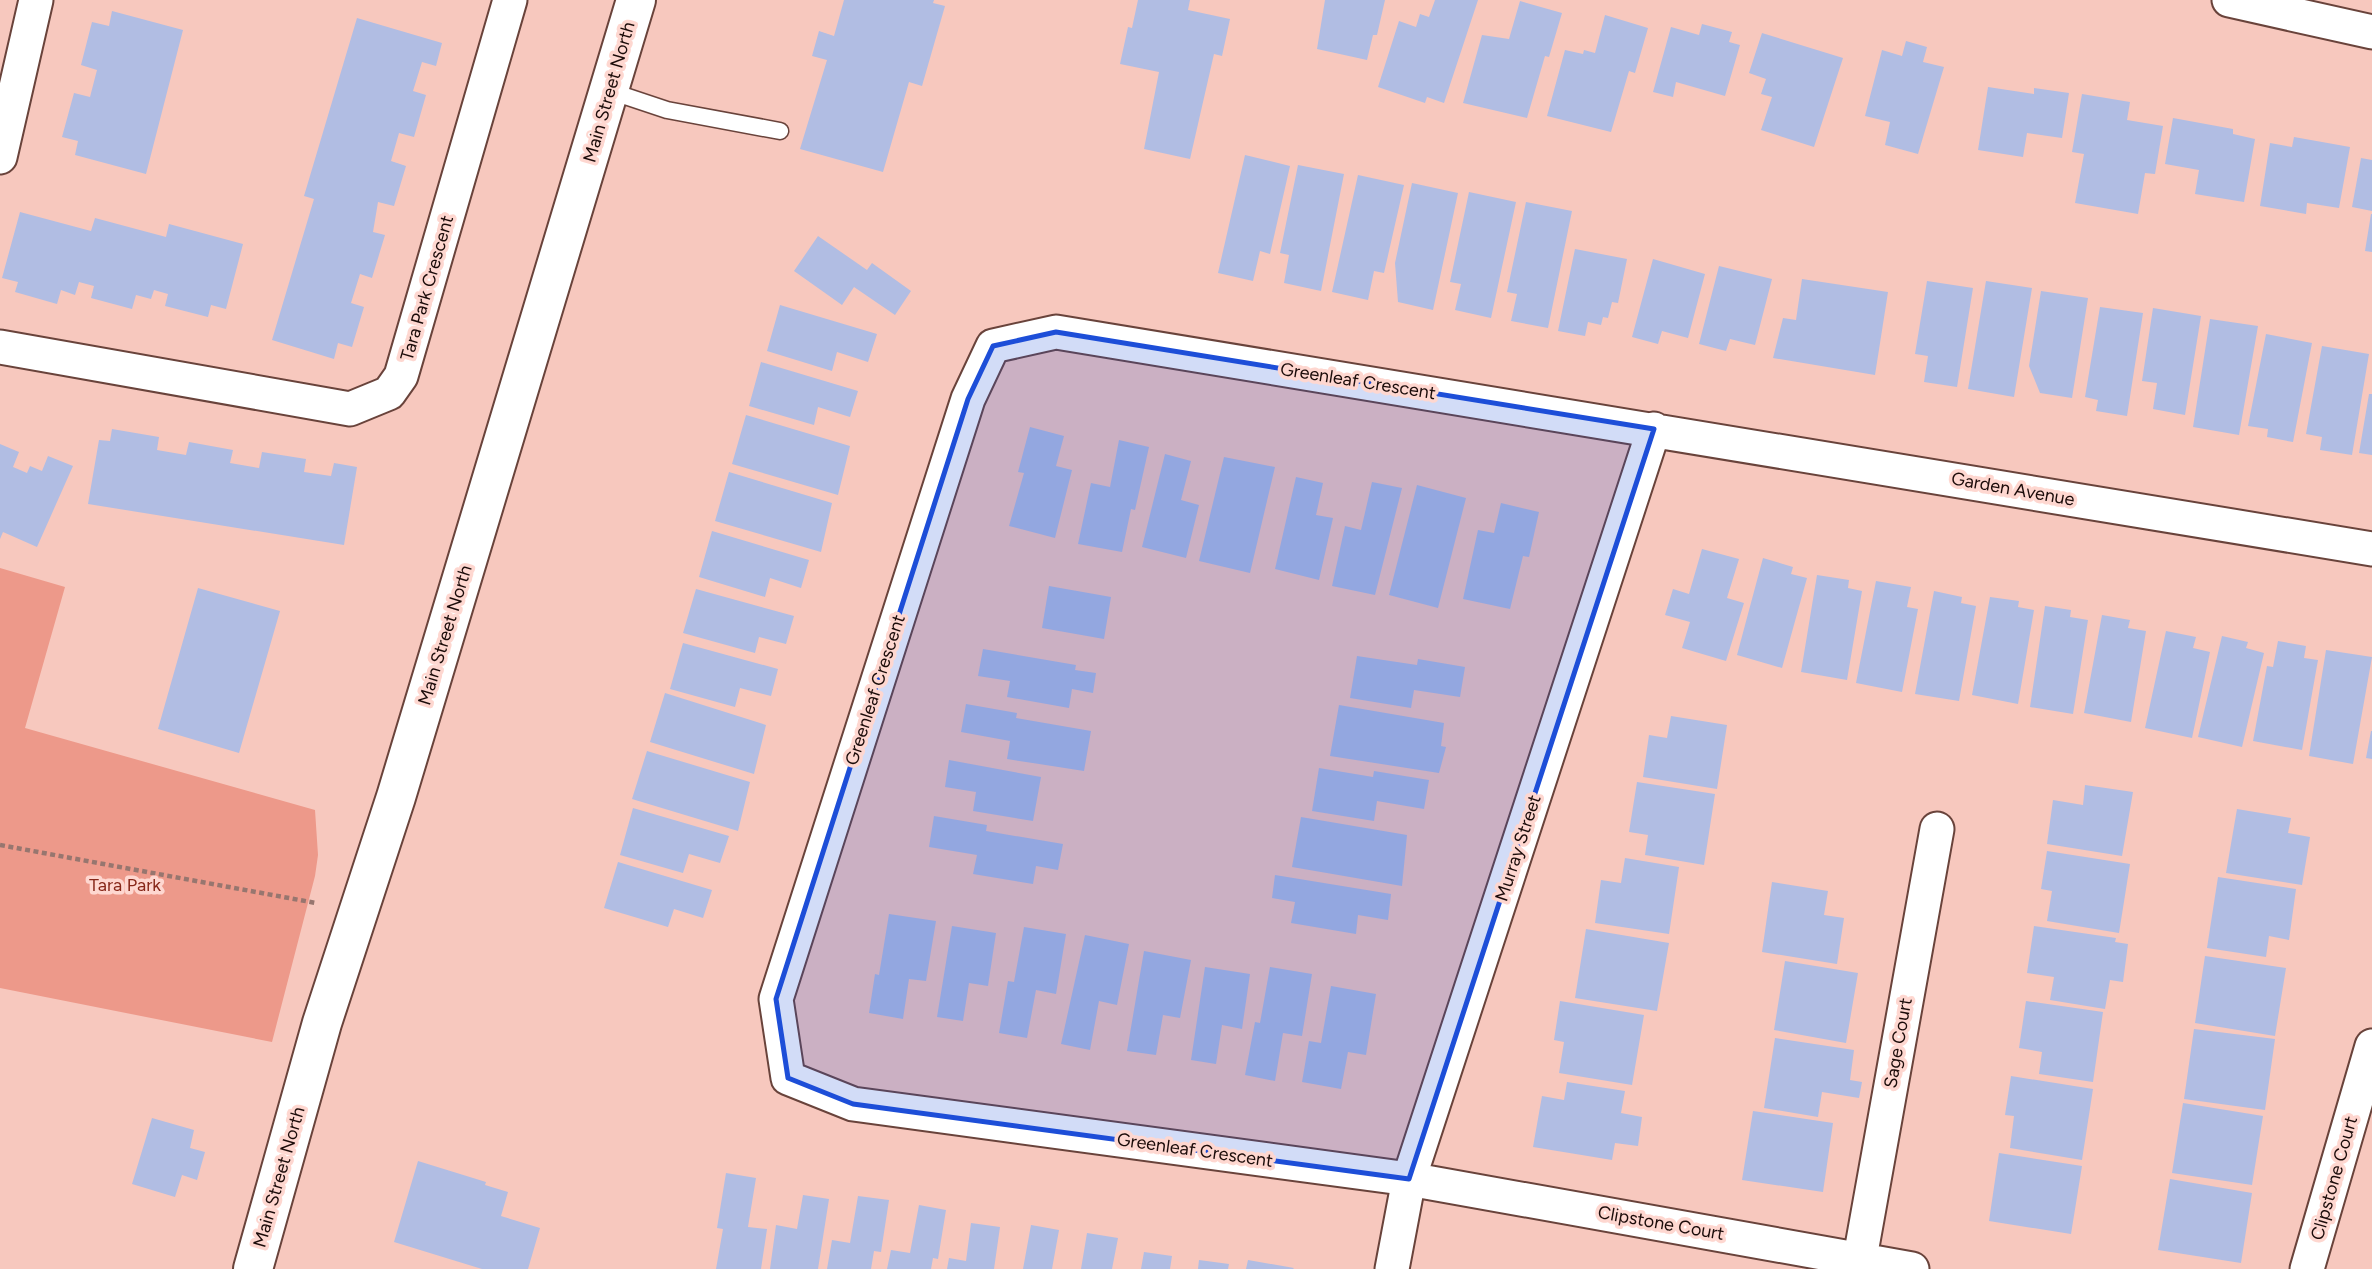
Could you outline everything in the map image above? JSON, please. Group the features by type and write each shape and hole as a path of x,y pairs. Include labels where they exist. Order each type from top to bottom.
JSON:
{"main road":[{"name":"Main Street North","path":"253,1269 323,1023 392,811 636,0"}],"street":[{"path":"0,157 36,0"},
{"name":"Tara Park Crescent","path":"0,347 350,409 389,393 401,376 510,0"},
{"path":"2229,0 2372,32"},
{"name":"Greenleaf Crescent","path":"1409,1179 853,1104 788,1078 776,999 968,398 992,345 1056,332 1654,429"},
{"name":"Garden Avenue","path":"1654,429 2372,550"},
{"name":"Murray Street","path":"1392,1269 1409,1179 1654,429"},
{"name":"Sage Court","path":"1860,1258 1937,829"},
{"name":"Clipstone Court","path":"2307,1269 2372,1046"},
{"name":"Clipstone Court","path":"1409,1179 1912,1269"}],"lane":[{"path":"610,90 667,110 780,131"}],"path":[{"path":"0,845 316,902"}],"highlighted area":[{"path":"1056,332 1654,429 1409,1179 853,1104 788,1078 776,999 968,399 993,346"}],"green space":[{"name":"Tara Park","path":"0,568 65,587 25,728 315,810 318,855 315,876 272,1042 0,988"}],"building":[{"path":"844,0 934,0 933,3 945,6 922,86 909,82 883,172 800,149 827,60 812,56 819,31 834,36"},
{"path":"1138,0 1190,0 1188,10 1230,19 1222,56 1214,54 1190,159 1144,149 1159,72 1120,64 1128,27 1132,28"},
{"path":"1325,0 1385,0 1377,35 1373,35 1367,60 1317,49"},
{"path":"1435,0 1478,0 1444,103 1427,97 1425,103 1378,87 1399,21 1416,27 1420,14 1429,17"},
{"path":"1520,1 1562,13 1549,57 1545,56 1527,118 1463,103 1482,35 1509,39"},
{"path":"112,11 183,30 146,174 75,155 78,141 62,137 74,93 90,97 97,70 81,65 92,22 109,26"},
{"path":"1605,15 1648,28 1635,73 1629,71 1611,132 1547,116 1565,50 1583,54 1584,50 1595,53"},
{"path":"357,18 442,43 436,66 422,62 413,91 426,95 414,137 399,133 391,161 406,166 394,206 378,202 373,232 385,235 372,278 360,274 351,303 364,307 352,347 338,343 334,359 272,340 314,199 304,196"},
{"path":"1702,24 1732,32 1729,42 1740,45 1725,96 1676,82 1673,97 1653,92 1671,27 1699,35"},
{"path":"1762,33 1843,58 1814,147 1761,130 1772,97 1761,94 1766,79 1749,73"},
{"path":"1906,41 1927,47 1923,62 1944,67 1918,154 1885,145 1890,122 1865,116 1882,50 1902,56"},
{"path":"1988,87 2034,94 2034,88 2069,93 2062,138 2027,133 2023,157 1978,150"},
{"path":"2082,94 2130,102 2127,120 2163,126 2155,174 2145,173 2138,214 2075,203 2084,154 2072,152"},
{"path":"2173,118 2233,129 2233,134 2255,139 2244,202 2195,194 2199,170 2165,164"},
{"path":"2294,137 2350,147 2339,208 2307,203 2306,214 2260,206 2270,143 2292,147"},
{"path":"1245,155 1290,166 1270,254 1260,251 1253,281 1218,273"},
{"path":"2361,158 2372,160 2372,211 2352,207"},
{"path":"1298,165 1344,174 1321,291 1284,283 1289,255 1280,253"},
{"path":"1358,175 1404,185 1384,273 1374,271 1368,300 1332,292"},
{"path":"1412,183 1458,193 1433,310 1398,302 1395,263"},
{"path":"1469,192 1516,202 1491,318 1455,310 1461,284 1450,282"},
{"path":"1526,202 1572,211 1548,328 1511,321 1517,294 1507,292"},
{"path":"20,212 91,231 95,218 166,237 169,224 243,244 226,309 211,305 208,317 165,306 168,294 154,290 151,299 136,295 132,309 91,298 94,286 79,282 75,295 61,290 57,304 15,292 18,282 2,278"},
{"path":"2372,214 2372,252 2365,251"},
{"path":"818,236 867,270 872,263 911,291 895,315 854,287 842,305 794,271"},
{"path":"1575,249 1627,259 1618,303 1612,302 1608,318 1603,317 1601,325 1588,322 1585,336 1558,331"},
{"path":"1653,259 1705,274 1688,338 1662,331 1658,344 1632,337"},
{"path":"1719,266 1772,279 1755,345 1730,339 1726,351 1699,344"},
{"path":"1802,279 1888,292 1875,375 1773,358 1783,318 1796,320"},
{"path":"1927,281 1973,288 1957,387 1924,382 1928,356 1915,354"},
{"path":"1986,281 2032,288 2014,397 1968,389"},
{"path":"2041,291 2088,298 2072,398 2040,393 2029,366"},
{"path":"780,305 877,334 868,362 837,352 832,371 767,351"},
{"path":"2100,307 2143,313 2127,416 2096,411 2098,400 2085,397"},
{"path":"2153,308 2201,316 2185,415 2153,409 2157,383 2142,381"},
{"path":"2210,319 2258,326 2239,435 2193,427"},
{"path":"2266,334 2312,343 2293,442 2267,437 2268,429 2248,426"},
{"path":"2322,346 2369,354 2352,455 2320,450 2322,437 2306,434"},
{"path":"761,362 858,391 850,417 818,407 814,425 749,406"},
{"path":"2369,394 2372,394 2372,455 2359,453"},
{"path":"746,415 850,446 838,495 732,464"},
{"path":"1030,427 1064,436 1056,466 1072,470 1055,538 1009,526 1024,473 1018,472"},
{"path":"112,429 159,437 157,450 186,455 189,442 233,450 230,463 259,468 262,452 306,459 304,472 331,476 334,463 357,467 344,545 88,504 99,440 110,441"},
{"path":"1119,440 1149,447 1135,510 1131,509 1122,552 1078,544 1091,483 1110,487"},
{"path":"0,444 19,452 13,467 27,473 30,466 42,471 48,456 73,466 37,547 3,532 0,539"},
{"path":"1165,454 1191,461 1181,500 1199,505 1186,558 1142,547"},
{"path":"1224,457 1275,467 1250,573 1199,561"},
{"path":"729,472 832,503 821,552 715,521"},
{"path":"1296,477 1323,483 1316,515 1333,518 1319,580 1275,569"},
{"path":"1372,482 1402,488 1375,595 1332,586 1345,526 1361,530"},
{"path":"1417,485 1466,498 1438,608 1389,595"},
{"path":"1501,503 1539,512 1529,557 1523,556 1510,609 1463,599 1478,530 1494,533"},
{"path":"712,531 809,560 801,588 770,578 765,597 699,577"},
{"path":"1702,549 1739,559 1727,598 1744,603 1726,661 1682,648 1690,622 1665,615 1673,589 1689,594"},
{"path":"1763,558 1793,567 1791,574 1807,578 1782,668 1737,655"},
{"path":"1817,575 1849,580 1848,588 1862,591 1847,680 1801,672"},
{"path":"1876,581 1911,587 1907,607 1918,609 1902,692 1856,683"},
{"path":"1049,586 1111,597 1104,639 1042,628"},
{"path":"198,588 280,611 239,753 158,729"},
{"path":"696,589 794,616 786,644 759,637 755,653 683,633"},
{"path":"1934,591 1962,597 1961,603 1976,606 1959,701 1915,694"},
{"path":"1990,597 2019,601 2018,607 2034,610 2018,704 1972,695"},
{"path":"2045,606 2071,610 2070,617 2088,620 2073,714 2030,707"},
{"path":"2102,615 2130,620 2128,628 2146,631 2131,722 2084,713"},
{"path":"2166,631 2196,637 2193,648 2210,652 2192,738 2145,728"},
{"path":"2222,636 2248,642 2246,648 2264,653 2242,747 2198,737"},
{"path":"2278,641 2306,646 2304,658 2318,660 2302,750 2253,741 2267,666 2273,667"},
{"path":"683,643 778,669 771,696 740,688 735,707 670,689"},
{"path":"983,649 1076,665 1075,670 1096,673 1093,693 1072,689 1069,708 1007,697 1010,681 978,676"},
{"path":"2326,650 2372,657 2353,764 2309,756"},
{"path":"1357,656 1417,665 1418,659 1465,667 1460,697 1414,690 1411,708 1350,698"},
{"path":"665,693 766,725 754,774 650,742"},
{"path":"966,704 1017,713 1016,718 1091,731 1084,771 1007,759 1010,741 961,732"},
{"path":"1339,705 1444,723 1441,746 1446,747 1439,773 1330,756"},
{"path":"1671,716 1727,725 1717,789 1643,777 1649,735 1667,738"},
{"path":"2372,731 2372,759 2366,758"},
{"path":"647,751 750,782 738,831 632,799"},
{"path":"949,760 1041,777 1033,821 973,811 976,792 945,787"},
{"path":"1319,768 1373,777 1374,771 1429,780 1424,809 1377,801 1374,821 1312,811"},
{"path":"1637,782 1715,794 1704,865 1645,855 1648,835 1629,832"},
{"path":"2085,785 2133,792 2122,856 2047,844 2053,800 2083,805"},
{"path":"633,808 729,836 720,863 689,854 683,873 620,855"},
{"path":"2237,809 2291,818 2288,833 2310,837 2302,885 2226,873"},
{"path":"934,816 987,825 986,831 1063,844 1058,870 1036,866 1033,884 973,874 977,855 929,847"},
{"path":"1301,817 1407,835 1402,886 1292,867"},
{"path":"2047,851 2130,864 2119,933 2047,921 2052,891 2041,889"},
{"path":"1625,858 1679,867 1669,934 1595,923 1601,880 1621,883"},
{"path":"618,862 712,890 703,918 674,909 668,927 604,908"},
{"path":"1275,875 1391,894 1388,920 1358,915 1356,934 1291,923 1295,902 1272,898"},
{"path":"2218,877 2296,889 2289,940 2269,936 2266,957 2207,948"},
{"path":"1772,882 1828,891 1824,915 1844,918 1837,964 1762,952"},
{"path":"889,914 936,921 926,981 909,979 903,1019 869,1013 875,974 879,975"},
{"path":"952,926 996,933 988,986 969,983 963,1021 937,1017"},
{"path":"2034,926 2116,938 2115,942 2128,944 2123,982 2110,980 2105,1009 2050,1000 2054,977 2027,973"},
{"path":"1024,927 1066,934 1056,994 1036,990 1027,1038 999,1033 1008,981 1014,982"},
{"path":"1586,929 1669,943 1657,1011 1575,998"},
{"path":"1085,935 1129,944 1117,1005 1099,1001 1090,1050 1061,1044"},
{"path":"1144,951 1191,960 1180,1018 1163,1015 1156,1055 1127,1051"},
{"path":"2205,956 2286,968 2275,1036 2195,1023"},
{"path":"1785,961 1858,973 1846,1043 1774,1030"},
{"path":"1205,967 1250,974 1242,1029 1222,1025 1216,1064 1191,1060"},
{"path":"1270,967 1312,974 1302,1036 1283,1033 1275,1081 1245,1075 1255,1022 1260,1023"},
{"path":"1331,986 1376,994 1366,1055 1348,1052 1341,1089 1302,1082 1309,1041 1321,1043"},
{"path":"1560,1001 1644,1015 1632,1085 1559,1073 1564,1042 1554,1040"},
{"path":"2026,1001 2103,1012 2093,1082 2039,1074 2042,1052 2019,1048"},
{"path":"2194,1029 2275,1039 2265,1110 2184,1099"},
{"path":"1775,1038 1854,1050 1850,1080 1862,1082 1859,1098 1822,1092 1818,1117 1764,1108"},
{"path":"2011,1076 2093,1089 2082,1160 2010,1148 2014,1116 2005,1115"},
{"path":"1567,1082 1625,1091 1621,1113 1642,1117 1638,1146 1615,1143 1612,1160 1533,1147 1542,1096 1564,1100"},
{"path":"2183,1103 2263,1116 2252,1185 2172,1173"},
{"path":"1753,1111 1833,1123 1823,1192 1742,1180"},
{"path":"152,1118 194,1130 190,1148 205,1152 197,1180 182,1175 175,1197 132,1184"},
{"path":"1999,1153 2082,1166 2071,1234 1989,1221"},
{"path":"418,1161 486,1182 485,1185 508,1192 501,1216 540,1228 528,1269 482,1269 394,1242"},
{"path":"726,1173 756,1178 748,1227 767,1229 761,1269 716,1269 723,1229 717,1228"},
{"path":"2170,1179 2252,1193 2241,1263 2158,1250"},
{"path":"803,1195 829,1199 818,1269 770,1269 776,1225 797,1229"},
{"path":"858,1196 889,1200 881,1252 874,1251 871,1269 827,1269 832,1240 850,1243"},
{"path":"919,1205 946,1210 938,1259 933,1258 931,1269 887,1269 891,1250 910,1253"},
{"path":"971,1223 1000,1227 994,1269 947,1269 949,1258 966,1261"},
{"path":"1031,1225 1059,1230 1052,1269 1023,1269"},
{"path":"1087,1233 1118,1238 1112,1269 1081,1269"},
{"path":"1144,1252 1172,1256 1170,1269 1141,1269"},
{"path":"1199,1260 1229,1264 1228,1269 1198,1269"},
{"path":"1248,1260 1294,1268 1246,1269"}]}
